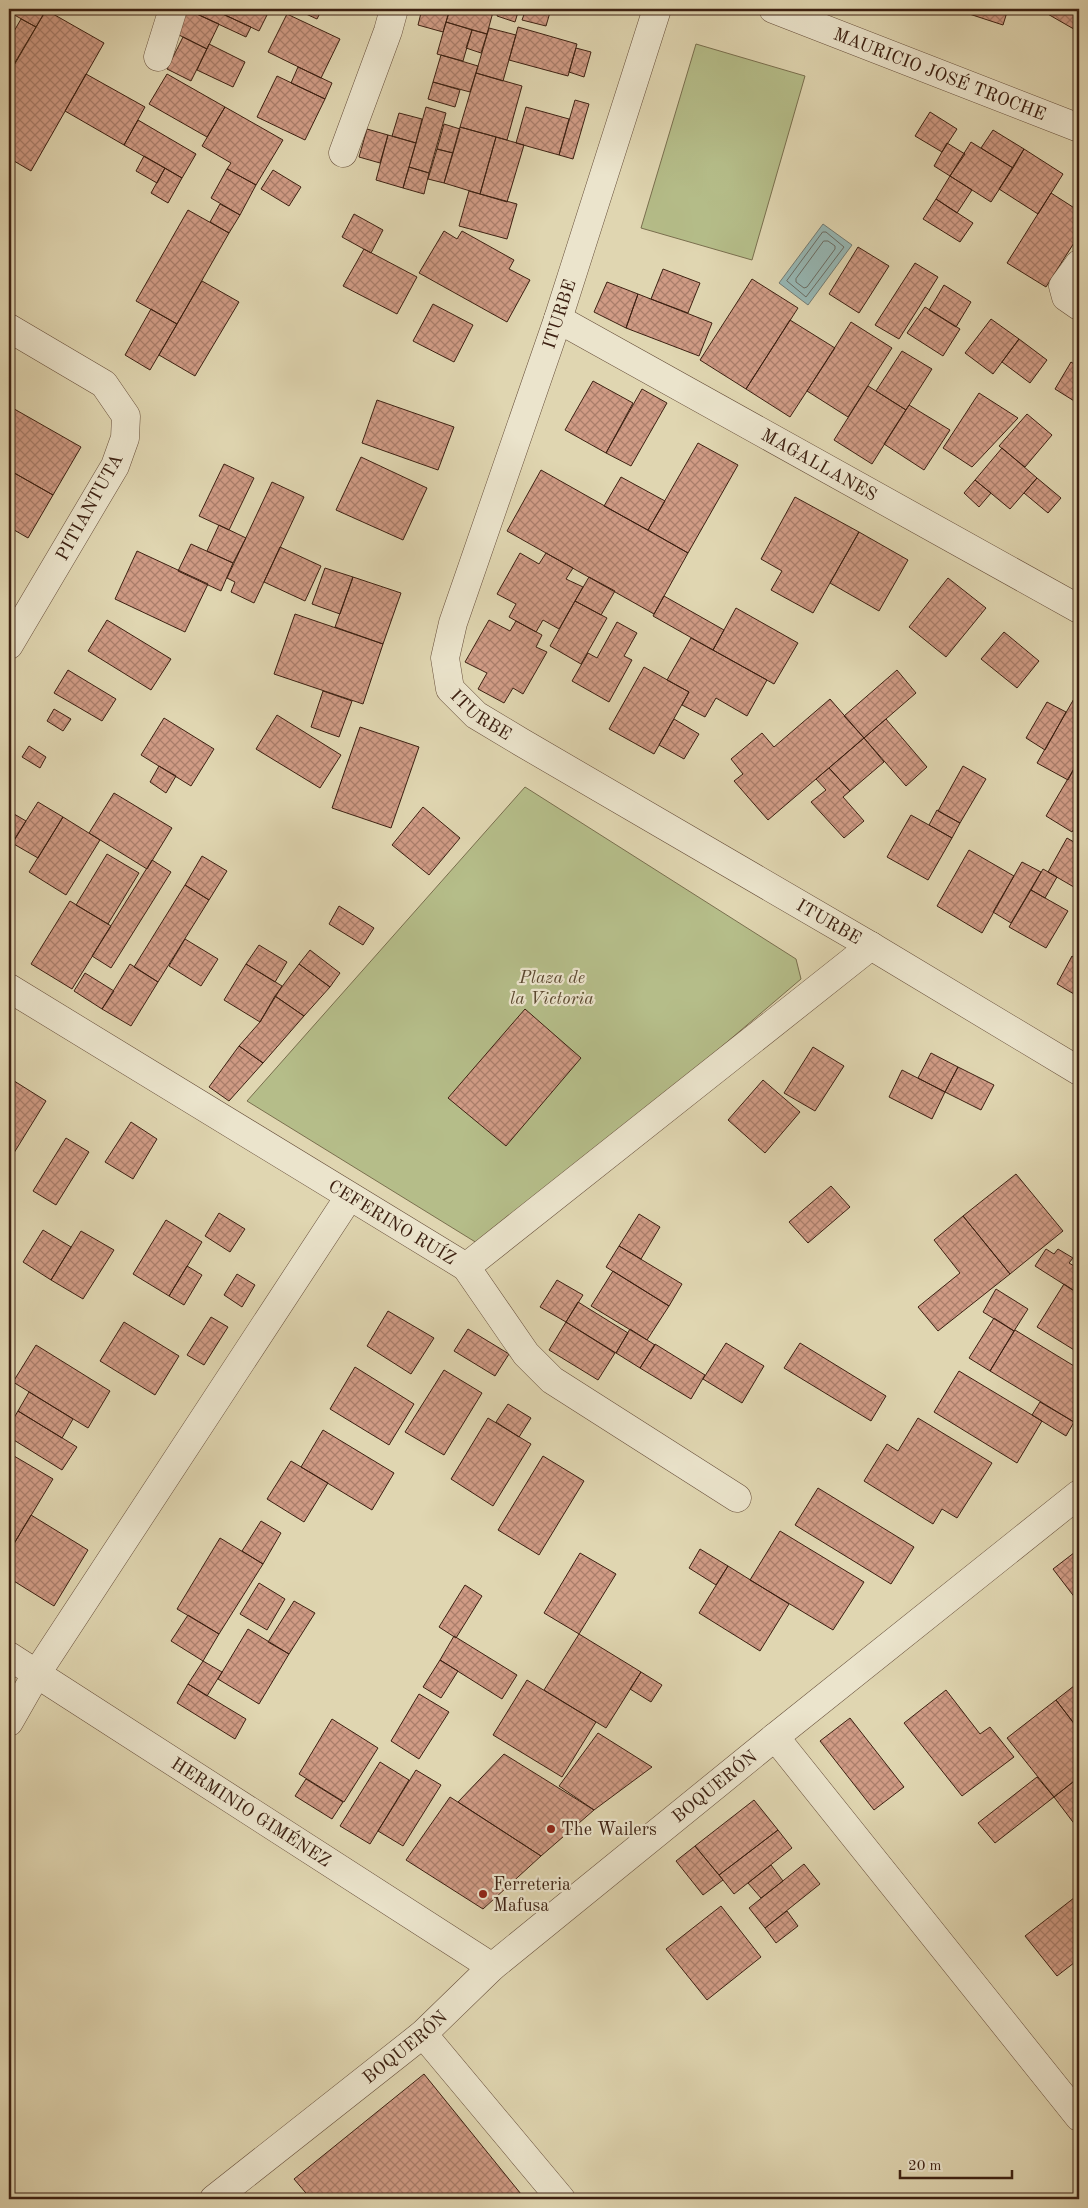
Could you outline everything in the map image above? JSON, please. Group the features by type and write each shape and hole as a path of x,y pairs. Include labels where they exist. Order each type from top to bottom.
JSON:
{"street":[{"path":"158,57 174,9"},
{"path":"343,152 388,31 394,9"},
{"name":"ITURBE","path":"657,9 558,319 453,623 445,658 450,689 476,715 1079,1070"},
{"name":"MAURICIO JOSÉ TROCHE","path":"773,9 1079,128"},
{"path":"1079,264 1063,286 1066,297 1079,306"},
{"name":"MAGALLANES","path":"558,319 1079,609"},
{"name":"PITIANTUTA","path":"9,328 104,384 126,416 125,438 115,466 9,645"},
{"path":"466,1267 871,946"},
{"name":"CEFERINO RUÍZ","path":"9,988 466,1267 526,1354 552,1380 737,1498"},
{"path":"9,1722 37,1674 349,1197"},
{"name":"BOQUERÓN","path":"214,2199 422,2034 492,1967 775,1737 1079,1494"},
{"name":"HERMINIO GIMÉNEZ","path":"9,1656 492,1967"},
{"path":"775,1737 1079,2117"},
{"path":"422,2034 561,2199"}],"green space":[{"path":"696,44 805,76 752,260 641,228"},
{"name":"Plaza de la Victoria","path":"525,787 796,959 801,979 490,1244 477,1243 247,1101"}],"water":[{"path":"823,224 852,245 808,305 779,283"}],"building":[{"path":"9,9 46,10 36,27 9,12"},
{"path":"186,9 219,24 207,49 173,32"},
{"path":"186,9 212,9 251,27 246,37"},
{"path":"212,9 270,9 259,31"},
{"path":"295,9 322,9 317,19"},
{"path":"422,9 450,9 443,32 418,25"},
{"path":"450,9 481,9 493,12 487,34 446,22"},
{"path":"499,9 519,9 515,22 497,16"},
{"path":"526,9 551,9 546,26 522,20"},
{"path":"954,9 1008,9 1003,25"},
{"path":"1039,9 1079,9 1079,32"},
{"path":"46,10 104,43 31,171 9,158 9,74"},
{"path":"287,14 340,39 321,78 268,52"},
{"path":"21,19 36,27 11,69 9,68 9,40"},
{"path":"446,22 472,30 463,61 437,54"},
{"path":"518,27 577,44 568,76 509,60"},
{"path":"489,28 516,35 503,81 476,73"},
{"path":"472,30 487,34 481,53 466,48"},
{"path":"183,37 207,49 191,81 167,69"},
{"path":"209,44 245,62 233,87 197,70"},
{"path":"576,48 591,52 584,77 569,72"},
{"path":"441,55 478,66 470,92 433,82"},
{"path":"298,67 332,83 325,99 291,83"},
{"path":"476,73 522,86 507,140 460,127"},
{"path":"86,74 145,107 124,145 65,111"},
{"path":"167,74 225,107 207,137 149,104"},
{"path":"277,76 325,99 305,140 257,117"},
{"path":"433,82 460,90 455,107 428,99"},
{"path":"575,100 589,104 573,159 559,155"},
{"path":"225,107 283,140 256,185 227,169 231,163 202,146"},
{"path":"426,107 446,113 429,173 409,167"},
{"path":"526,107 569,119 559,155 516,143"},
{"path":"930,112 957,129 942,152 915,136"},
{"path":"399,113 422,119 416,143 392,136"},
{"path":"138,120 196,154 182,178 124,145"},
{"path":"444,124 460,129 453,153 437,149"},
{"path":"460,127 496,137 480,194 444,183"},
{"path":"367,129 388,135 380,163 359,157"},
{"path":"993,130 1024,149 1013,168 981,148"},
{"path":"388,135 416,143 403,188 376,180"},
{"path":"496,137 524,145 507,202 480,194"},
{"path":"971,142 1013,168 991,202 950,176"},
{"path":"947,143 965,154 950,176 934,166"},
{"path":"437,149 453,153 444,183 428,179"},
{"path":"1024,149 1063,174 1038,214 999,189"},
{"path":"144,156 165,168 157,183 136,171"},
{"path":"409,167 429,173 424,194 403,188"},
{"path":"165,168 182,178 168,203 151,193"},
{"path":"227,169 256,185 240,215 211,198"},
{"path":"273,170 301,187 289,206 261,189"},
{"path":"950,176 972,190 957,213 936,199"},
{"path":"469,191 517,204 507,239 459,226"},
{"path":"1051,193 1079,211 1079,235 1046,287 1007,263"},
{"path":"936,199 973,223 960,242 923,219"},
{"path":"220,204 240,215 229,233 210,222"},
{"path":"188,210 229,233 177,324 136,301"},
{"path":"354,214 383,230 371,253 342,237"},
{"path":"444,231 457,239 462,231 514,260 509,269 530,280 507,322 419,273"},
{"path":"858,247 889,266 859,313 829,294"},
{"path":"364,249 417,277 397,314 343,286"},
{"path":"915,263 938,277 899,339 875,325"},
{"path":"663,269 700,283 688,313 651,299"},
{"path":"752,279 798,308 746,389 700,360"},
{"path":"202,281 239,302 195,376 159,355"},
{"path":"607,282 638,294 626,328 594,312"},
{"path":"944,285 971,302 956,327 929,310"},
{"path":"638,294 712,323 699,356 626,328"},
{"path":"433,304 473,325 454,362 413,341"},
{"path":"925,307 960,329 943,356 907,333"},
{"path":"151,309 177,324 150,370 125,355"},
{"path":"991,319 1019,339 993,374 965,353"},
{"path":"790,320 835,348 790,417 746,389"},
{"path":"851,322 892,348 848,417 807,391"},
{"path":"1019,339 1047,360 1030,383 1002,362"},
{"path":"902,351 932,369 906,410 876,391"},
{"path":"1071,362 1079,367 1079,404 1055,389"},
{"path":"593,381 633,403 606,453 565,430"},
{"path":"868,386 906,410 872,464 834,440"},
{"path":"642,389 667,403 631,466 606,453"},
{"path":"979,393 1018,418 972,467 943,448"},
{"path":"377,400 454,427 438,470 362,443"},
{"path":"909,405 950,430 924,470 884,444"},
{"path":"9,406 81,447 53,495 9,470"},
{"path":"1027,414 1052,435 1025,467 999,446"},
{"path":"698,443 738,465 688,553 648,530"},
{"path":"1002,448 1037,478 1010,509 975,480"},
{"path":"361,457 427,488 403,540 336,510"},
{"path":"224,464 254,478 229,530 199,516"},
{"path":"9,470 53,495 28,538 9,527"},
{"path":"541,470 688,553 654,614 507,531"},
{"path":"621,477 665,501 648,530 604,506"},
{"path":"1037,478 1061,498 1048,513 1024,493"},
{"path":"975,480 991,493 979,507 964,493"},
{"path":"272,482 304,497 254,603 231,592 235,582 227,578"},
{"path":"795,497 859,532 813,613 771,590 782,571 761,559"},
{"path":"219,525 246,538 233,563 207,551"},
{"path":"859,532 908,560 879,611 830,583"},
{"path":"191,544 233,563 221,591 178,571"},
{"path":"280,547 321,566 305,601 264,582"},
{"path":"137,551 208,584 185,632 115,599"},
{"path":"520,553 539,564 546,553 573,568 566,579 583,587 559,629 543,620 536,632 509,617 516,604 497,594"},
{"path":"325,568 353,577 340,614 312,604"},
{"path":"353,577 401,593 383,644 335,627"},
{"path":"589,577 615,591 601,615 575,601"},
{"path":"948,578 986,608 946,657 909,627"},
{"path":"664,596 724,630 713,650 653,616"},
{"path":"575,601 607,618 581,664 550,646"},
{"path":"736,608 798,643 774,684 713,650"},
{"path":"295,614 383,644 363,704 274,674"},
{"path":"107,620 171,659 151,690 88,651"},
{"path":"489,620 510,631 516,621 542,635 536,647 547,652 523,694 513,688 504,703 478,689 487,673 465,662"},
{"path":"617,622 637,633 624,656 632,660 609,702 572,681 588,653 597,658"},
{"path":"1004,632 1039,661 1017,688 981,659"},
{"path":"691,638 767,680 747,716 716,698 705,717 682,705 689,692 667,680"},
{"path":"644,667 689,692 654,754 609,729"},
{"path":"68,670 116,699 102,721 54,693"},
{"path":"897,670 916,693 864,738 844,716"},
{"path":"1079,690 1079,760 1068,780 1037,763"},
{"path":"323,691 352,701 339,737 311,727"},
{"path":"830,699 864,738 768,820 734,781 743,774 731,759 762,733 774,747"},
{"path":"1047,702 1066,712 1045,750 1026,738"},
{"path":"54,709 71,719 63,731 47,721"},
{"path":"277,715 341,755 320,788 256,749"},
{"path":"164,718 214,749 191,786 141,755"},
{"path":"674,719 699,734 684,759 659,745"},
{"path":"886,719 927,767 906,786 864,738"},
{"path":"360,727 419,747 391,828 332,808"},
{"path":"864,738 884,762 850,791 829,768"},
{"path":"29,746 46,757 40,768 22,757"},
{"path":"1079,760 1079,820 1072,832 1046,816"},
{"path":"159,766 176,776 166,793 150,782"},
{"path":"963,766 986,779 960,823 938,811"},
{"path":"829,768 850,791 843,797 864,821 844,838 811,802 826,790 816,779"},
{"path":"114,793 172,828 147,869 89,833"},
{"path":"38,802 63,817 38,858 12,843"},
{"path":"423,807 460,838 429,875 392,845"},
{"path":"937,810 960,823 952,838 929,825"},
{"path":"9,811 26,821 9,849"},
{"path":"911,815 952,838 928,880 887,857"},
{"path":"63,817 100,840 66,895 29,872"},
{"path":"1067,838 1079,845 1079,890 1048,872"},
{"path":"969,850 1014,876 982,933 937,906"},
{"path":"107,854 139,873 108,924 76,905"},
{"path":"202,856 227,871 209,900 185,885"},
{"path":"152,860 171,872 111,968 92,956"},
{"path":"1022,862 1041,872 1011,923 993,912"},
{"path":"1043,869 1057,877 1045,898 1031,890"},
{"path":"185,885 209,900 158,982 134,967"},
{"path":"1031,890 1068,911 1046,948 1009,927"},
{"path":"70,901 111,926 72,989 31,964"},
{"path":"339,906 374,928 363,945 329,924"},
{"path":"185,939 218,959 201,986 169,966"},
{"path":"259,945 287,962 275,982 246,964"},
{"path":"310,950 340,973 330,987 299,964"},
{"path":"1072,956 1079,961 1079,997 1057,984"},
{"path":"130,964 158,982 131,1026 102,1009"},
{"path":"246,964 282,986 260,1022 224,1000"},
{"path":"299,964 330,987 304,1016 275,996"},
{"path":"85,973 114,991 102,1009 74,991"},
{"path":"275,996 304,1016 263,1063 239,1046 260,1022"},
{"path":"525,1009 581,1058 506,1146 448,1098"},
{"path":"239,1046 263,1063 229,1101 209,1087"},
{"path":"813,1047 844,1066 815,1111 784,1093"},
{"path":"931,1053 958,1067 945,1092 918,1078"},
{"path":"958,1067 994,1085 981,1110 945,1092"},
{"path":"902,1070 945,1092 932,1119 889,1097"},
{"path":"11,1079 46,1101 9,1161 9,1082"},
{"path":"763,1080 800,1112 765,1153 728,1120"},
{"path":"131,1122 157,1139 133,1179 105,1162"},
{"path":"66,1138 89,1152 56,1205 33,1191"},
{"path":"1016,1174 1063,1231 1010,1274 963,1216"},
{"path":"831,1186 850,1207 808,1243 789,1222"},
{"path":"219,1213 245,1229 230,1252 205,1236"},
{"path":"639,1214 660,1227 641,1259 619,1246"},
{"path":"963,1216 1010,1274 938,1331 918,1307 960,1273 934,1240"},
{"path":"166,1220 202,1242 169,1296 133,1274"},
{"path":"43,1230 71,1247 51,1280 23,1262"},
{"path":"81,1231 114,1250 83,1299 51,1280"},
{"path":"619,1246 682,1284 669,1306 606,1267"},
{"path":"1046,1249 1054,1254 1058,1249 1073,1258 1069,1263 1079,1269 1079,1294 1035,1266"},
{"path":"187,1266 202,1275 184,1305 169,1296"},
{"path":"613,1271 669,1306 647,1340 591,1306"},
{"path":"237,1274 255,1285 242,1307 224,1295"},
{"path":"557,1280 583,1295 566,1322 540,1307"},
{"path":"1064,1284 1079,1294 1079,1353 1037,1327"},
{"path":"996,1289 1028,1309 1014,1331 983,1312"},
{"path":"578,1302 628,1333 616,1353 566,1322"},
{"path":"388,1311 434,1338 411,1374 367,1346"},
{"path":"211,1317 228,1327 204,1365 187,1355"},
{"path":"994,1318 1014,1331 990,1371 969,1358"},
{"path":"124,1322 179,1356 155,1395 100,1361"},
{"path":"566,1322 615,1353 598,1380 549,1350"},
{"path":"468,1329 509,1354 495,1376 454,1351"},
{"path":"630,1329 655,1345 640,1368 616,1353"},
{"path":"1015,1330 1079,1369 1079,1414 1074,1422 990,1371"},
{"path":"726,1343 764,1366 742,1403 703,1379"},
{"path":"800,1343 886,1396 871,1421 784,1368"},
{"path":"655,1344 705,1375 691,1399 640,1368"},
{"path":"36,1345 110,1391 88,1428 13,1382"},
{"path":"355,1367 414,1404 389,1445 330,1409"},
{"path":"444,1370 482,1393 444,1455 405,1432"},
{"path":"959,1371 1042,1421 1017,1463 934,1412"},
{"path":"29,1392 73,1419 62,1438 18,1411"},
{"path":"1040,1402 1074,1422 1066,1436 1032,1415"},
{"path":"508,1404 531,1418 519,1437 496,1422"},
{"path":"18,1411 77,1447 62,1470 9,1437 9,1426"},
{"path":"488,1418 531,1444 493,1506 451,1479"},
{"path":"918,1418 992,1463 957,1518 942,1509 933,1524 864,1481 887,1444 898,1451"},
{"path":"323,1430 394,1473 372,1510 301,1467"},
{"path":"9,1453 53,1479 9,1552"},
{"path":"543,1456 584,1481 539,1555 498,1530"},
{"path":"291,1461 328,1483 304,1522 267,1499"},
{"path":"818,1488 914,1547 891,1584 795,1525"},
{"path":"31,1515 88,1550 54,1606 9,1578 9,1552"},
{"path":"261,1521 281,1533 263,1564 242,1551"},
{"path":"780,1531 864,1582 833,1630 750,1580"},
{"path":"220,1538 263,1564 219,1634 177,1609"},
{"path":"700,1549 728,1566 716,1585 689,1568"},
{"path":"1079,1549 1079,1603 1053,1569"},
{"path":"580,1553 616,1574 579,1634 544,1613"},
{"path":"728,1566 789,1604 760,1651 699,1613"},
{"path":"259,1583 285,1599 267,1630 240,1614"},
{"path":"465,1585 482,1596 456,1638 439,1627"},
{"path":"294,1601 315,1613 289,1654 268,1642"},
{"path":"188,1615 219,1634 203,1661 171,1641"},
{"path":"248,1629 289,1654 259,1704 218,1679"},
{"path":"579,1634 641,1672 606,1728 544,1690"},
{"path":"454,1636 517,1675 502,1699 440,1660"},
{"path":"440,1660 458,1671 441,1698 423,1687"},
{"path":"203,1661 222,1672 207,1696 188,1684"},
{"path":"641,1672 662,1685 651,1702 630,1689"},
{"path":"527,1680 596,1722 562,1777 493,1735"},
{"path":"1079,1682 1079,1730 1056,1700"},
{"path":"188,1684 246,1719 235,1739 177,1703"},
{"path":"946,1690 980,1734 990,1727 1014,1757 962,1796 904,1723"},
{"path":"419,1694 449,1712 419,1759 391,1741"},
{"path":"1056,1700 1079,1730 1079,1777 1054,1797 1007,1738"},
{"path":"850,1718 904,1787 874,1810 820,1741"},
{"path":"332,1719 378,1748 344,1802 299,1774"},
{"path":"598,1733 652,1767 594,1810 559,1786"},
{"path":"504,1754 594,1810 541,1856 458,1802"},
{"path":"380,1762 409,1780 370,1844 340,1826"},
{"path":"416,1770 441,1785 403,1846 378,1831"},
{"path":"1037,1777 1054,1797 995,1843 978,1823"},
{"path":"306,1779 343,1802 332,1819 295,1796"},
{"path":"1077,1779 1079,1782 1079,1830 1054,1797"},
{"path":"450,1797 541,1856 483,1909 406,1860"},
{"path":"754,1800 778,1830 719,1875 695,1846"},
{"path":"778,1830 792,1848 734,1894 719,1875"},
{"path":"695,1846 723,1880 703,1895 676,1861"},
{"path":"804,1864 820,1884 765,1928 749,1908"},
{"path":"771,1865 783,1881 761,1898 748,1883"},
{"path":"1079,1894 1079,1959 1057,1976 1025,1936"},
{"path":"721,1906 761,1957 707,2000 666,1949"},
{"path":"787,1911 798,1926 776,1943 765,1928"},
{"path":"424,2074 525,2199 311,2199 294,2179"}],"place":[{"name":"The Wailers","path":"551,1829"},
{"name":"Ferreteria Mafusa","path":"483,1894"}]}
